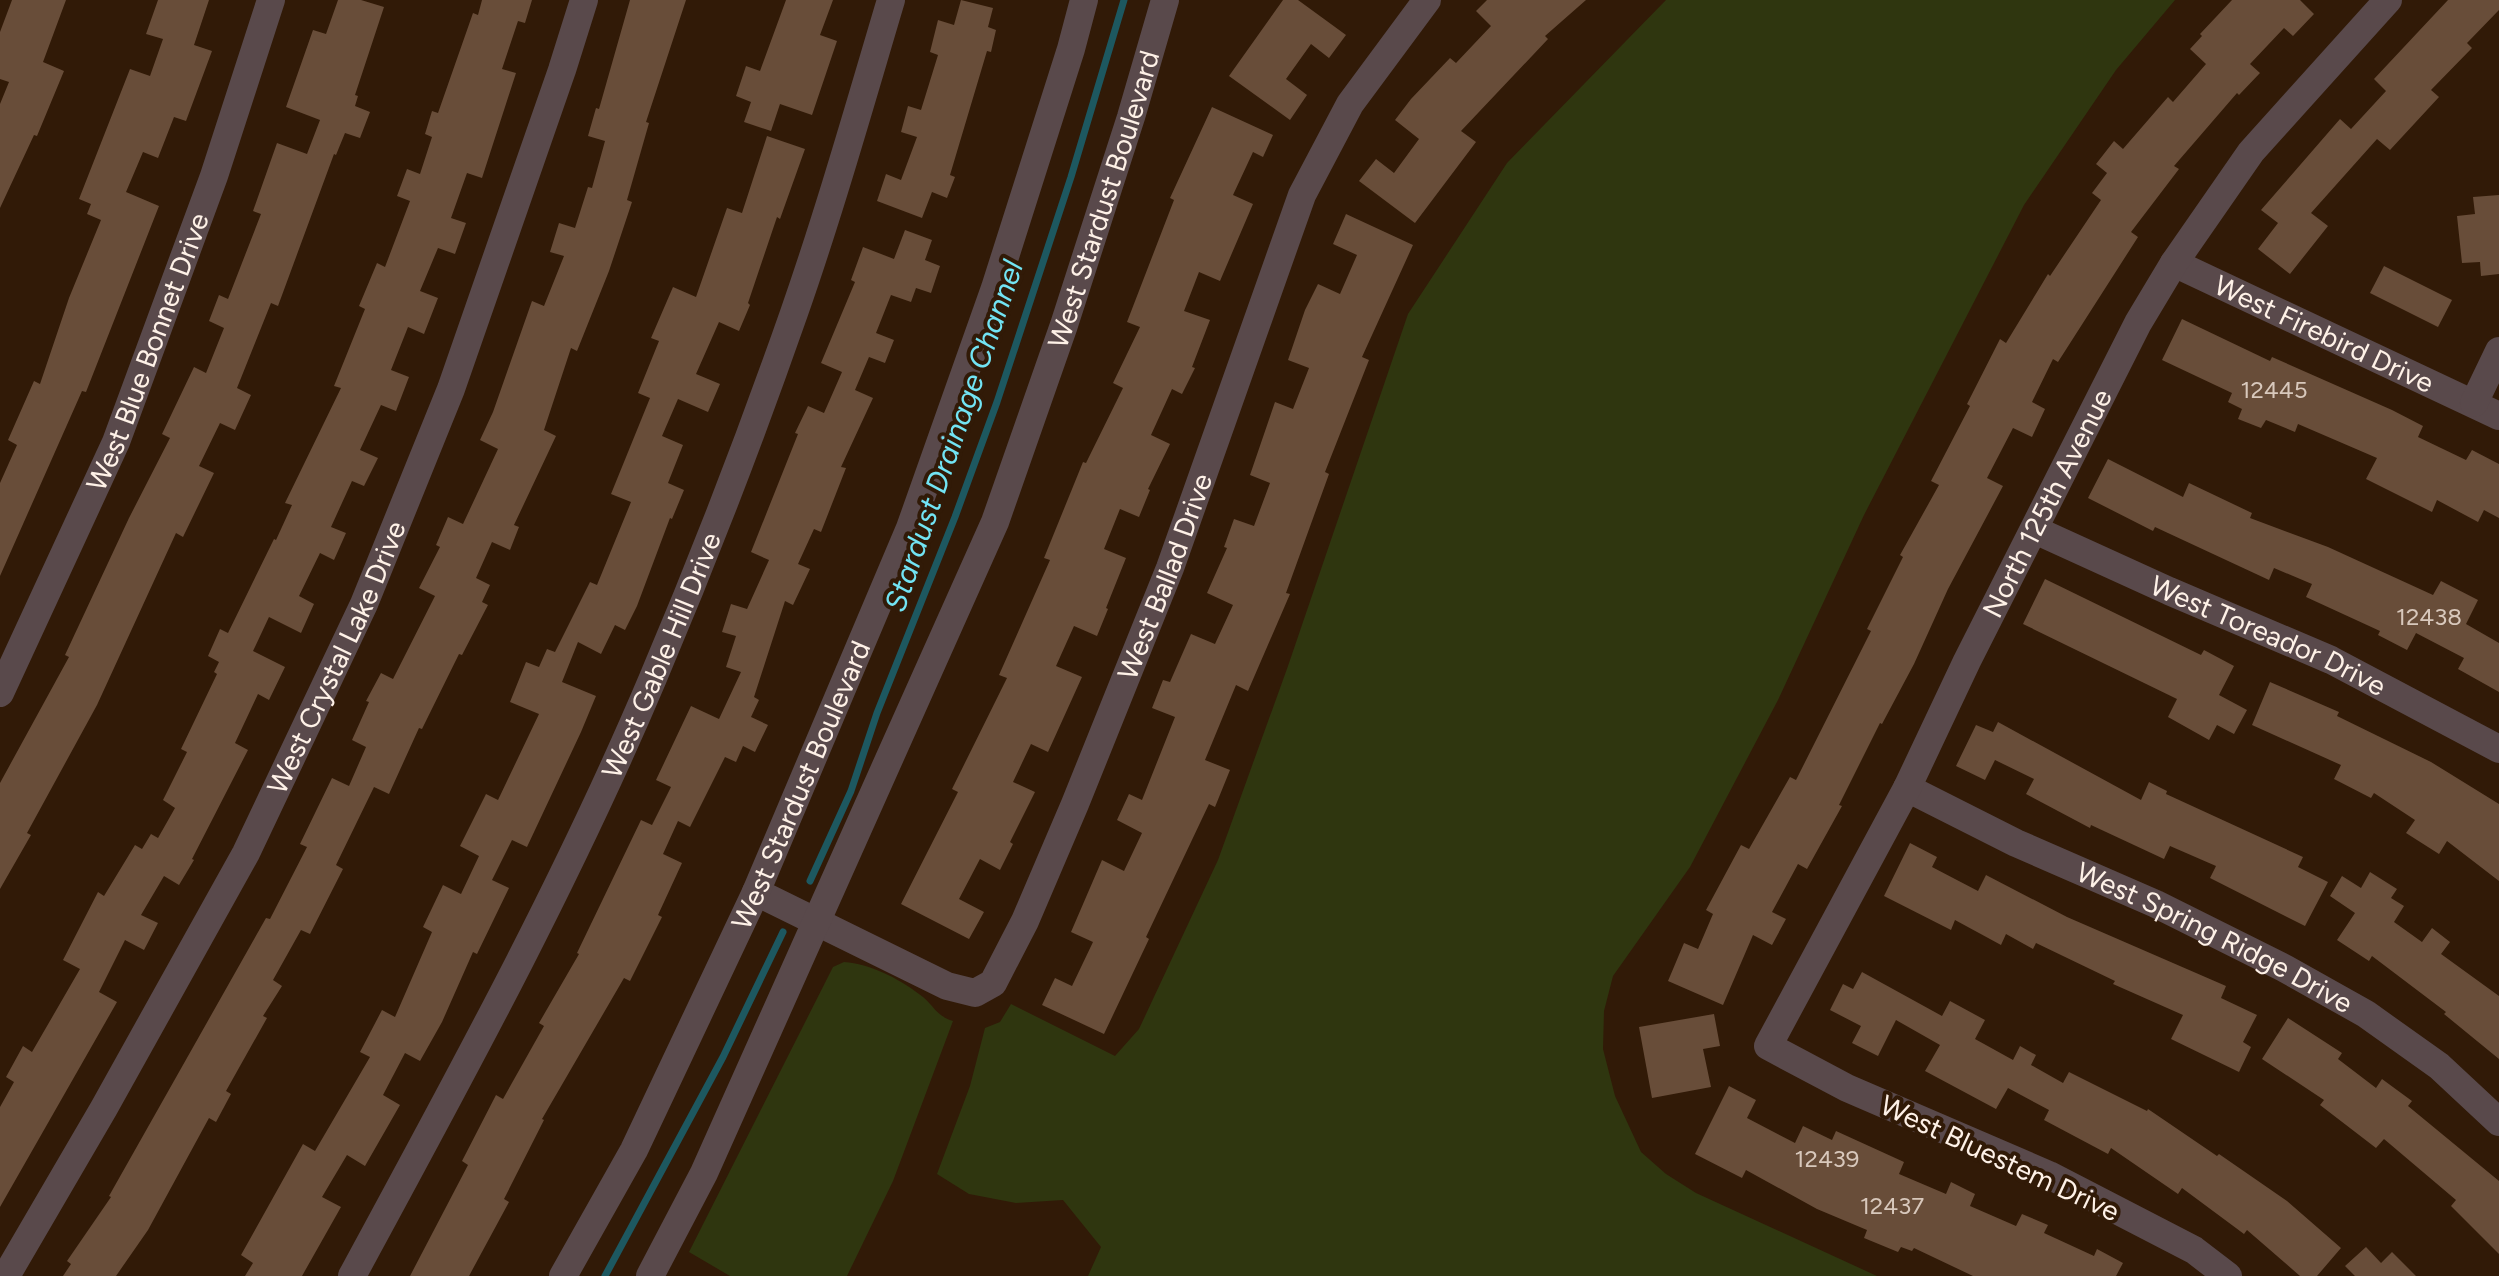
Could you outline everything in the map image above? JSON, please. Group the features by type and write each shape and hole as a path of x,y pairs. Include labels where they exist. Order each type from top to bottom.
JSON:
{"street":[{"name":"West Blue Bonnet Drive","path":"0,693 116,442 214,176 271,0"},
{"name":"West Crystal Lake Drive","path":"6,1276 246,853 364,604 451,389 584,0"},
{"name":"West Gable Hill Drive","path":"352,1276 502,999 652,680 741,462 795,309 891,0"},
{"name":"West Stardust Boulevard","path":"563,1276 634,1150 756,892 910,528 995,288 1084,0"},
{"name":"West Stardust Boulevard","path":"650,1276 704,1173 995,522 1064,325 1165,0"},
{"name":"West Ballad Drive","path":"756,892 947,986 975,993 993,983 1025,921 1170,568 1302,195 1350,104 1427,0"},
{"name":"North 125th Avenue","path":"1768,1046 1907,788 1967,661 2138,323 2174,263 2251,152 2388,0"},
{"name":"West Firebird Drive","path":"2174,263 2487,410 2499,351"},
{"name":"West Toreador Drive","path":"2035,530 2331,660 2499,749"},
{"name":"West Spring Ridge Drive","path":"1907,788 2016,843 2170,911 2353,1006 2439,1066 2499,1122"},
{"name":"West Bluestem Drive","path":"1768,1046 1847,1088 2049,1175 2194,1250 2228,1276"}],"green space":[{"path":"1666,0 2175,0 2116,70 2024,205 1864,515 1778,700 1690,867 1613,976 1604,1011 1603,1049 1615,1096 1641,1152 1666,1174 1696,1193 1877,1276 1088,1276 1101,1247 1063,1200 1016,1203 969,1194 937,1174 970,1086 985,1028 1000,1022 1011,1004 1115,1056 1139,1029 1218,860 1408,314 1507,163"},
{"path":"844,962 893,977 924,998 942,1016 953,1021 893,1181 847,1276 730,1276 689,1252 833,967"}],"building":[{"path":"12,0 66,0 43,62 64,71 37,136 34,135 0,208 0,104 9,82 0,79 0,32"},
{"path":"158,0 209,0 194,45 212,51 186,121 174,117 158,158 143,152 126,192 159,206 86,392 82,391 0,576 0,483 17,445 8,440 34,381 40,384 69,298 101,220 87,214 91,204 79,199 130,69 150,76 163,39 146,34"},
{"path":"338,0 361,0 384,7 355,95 358,96 355,106 370,112 360,138 345,133 334,154 278,306 271,303 237,388 251,395 235,430 220,423 199,466 214,473 183,537 176,533 97,705 0,889 0,783 69,657 65,655 170,438 162,434 194,367 206,373 224,328 209,321 219,295 228,299 261,214 253,211 277,143 307,154 320,120 286,107 313,30 326,34"},
{"path":"482,0 532,0 525,23 518,21 502,69 516,73 482,178 467,173 451,218 466,223 455,254 438,248 420,291 438,298 424,334 408,327 391,370 409,377 396,411 381,405 360,450 378,458 364,486 352,481 331,527 346,533 334,560 320,553 299,596 314,604 301,633 269,617 253,651 285,667 269,700 258,694 235,743 248,750 179,885 164,876 141,915 158,923 144,950 125,940 99,992 117,1002 0,1207 0,1107 14,1082 6,1077 23,1046 32,1052 80,969 63,960 98,892 104,896 135,845 142,849 151,834 158,838 175,808 163,800 187,752 181,749 217,674 214,672 219,662 208,656 220,629 228,633 276,540 292,505 285,503 341,388 334,386 365,309 359,306 377,263 385,267 410,201 397,196 407,169 420,174 432,137 425,134 432,111 438,113 473,13 478,15"},
{"path":"630,0 686,0 646,122 649,123 627,200 632,202 577,351 571,348 544,430 556,436 514,525 519,527 510,550 492,542 476,578 490,585 482,602 488,605 462,655 459,654 422,729 419,728 389,794 374,787 336,865 343,869 310,934 301,930 273,980 282,986 263,1016 267,1018 226,1091 231,1094 216,1122 209,1118 148,1230 116,1276 63,1276 71,1264 67,1261 111,1197 266,918 270,919 307,847 300,844 332,778 349,786 366,747 352,740 369,702 366,701 381,673 393,679 435,596 419,588 440,547 436,545 448,517 463,524 498,449 480,440 532,301 544,306 564,256 550,252 559,223 575,228 588,187 592,188 605,141 588,136 596,108 599,109"},
{"path":"786,0 833,0 820,35 837,41 812,115 780,104 771,131 744,122 751,102 736,96 746,66 760,71"},
{"path":"961,0 993,8 988,27 996,30 950,175 955,177 947,198 932,192 922,218 877,201 886,174 901,180 917,137 901,132 908,106 921,110 938,55 930,52 938,20 954,25"},
{"path":"1283,0 1298,0 1346,35 1329,58 1311,44 1286,79 1307,95 1290,120 1229,76"},
{"path":"1487,0 1586,0 1545,36 1548,39 1461,131 1476,142 1415,223 1359,181 1376,159 1394,173 1419,139 1395,120 1450,58 1456,63 1491,26 1476,11"},
{"path":"2232,0 2300,0 2314,14 2293,36 2284,28 2250,64 2260,73 2239,95 2237,93 2174,166 2179,169 2131,232 2138,237 2058,362 2053,359 2032,402 2045,409 2032,437 2013,428 1987,478 2003,486 1948,589 1914,664 1880,723 1839,805 1842,806 1807,869 1798,864 1772,912 1786,919 1772,945 1753,935 1723,1005 1668,981 1684,943 1698,949 1713,914 1706,910 1741,845 1749,849 1790,777 1796,780 1871,631 1867,629 1903,557 1900,555 1939,485 1931,481 2000,339 2006,343 2048,274 2050,276 2101,200 2092,193 2107,173 2096,164 2114,141 2123,149 2168,97 2173,102 2206,64 2190,49"},
{"path":"2448,0 2499,0 2499,10 2467,43 2472,48 2431,90 2439,97 2390,150 2377,139 2311,213 2328,226 2290,274 2258,249 2278,223 2261,210 2340,119 2351,129 2386,91 2374,79"},
{"path":"1212,107 1273,135 1263,157 1253,152 1233,195 1253,204 1220,281 1199,272 1184,311 1210,320 1192,367 1195,368 1182,394 1172,389 1151,435 1170,444 1148,489 1139,517 1120,509 1104,549 1126,558 1097,636 1074,626 1056,666 1082,677 1048,752 1031,744 1013,782 1035,792 1010,842 1013,844 1000,870 980,859 959,899 984,912 969,939 901,904 958,792 952,789 1007,678 999,675 1050,560 1044,558 1083,462 1086,463 1123,388 1113,383 1140,327 1127,322 1174,200 1170,198"},
{"path":"767,136 805,149 780,219 777,217 739,331 719,322 696,374 720,384 708,412 678,399 662,436 683,445 668,483 684,490 670,518 637,606 625,630 615,625 601,654 578,642 562,682 596,696 581,732 527,847 512,840 492,880 509,888 477,954 473,952 442,1022 420,1061 405,1053 383,1095 400,1105 365,1166 347,1155 322,1197 341,1207 302,1276 245,1276 253,1263 241,1255 303,1144 315,1151 370,1057 360,1052 382,1010 395,1017 432,932 423,927 443,885 461,894 479,856 460,846 486,794 498,800 539,714 510,702 526,662 539,667 547,649 555,652 590,582 597,585 631,502 611,494 650,398 638,393 659,341 651,338 673,287 696,297 727,208 742,213"},
{"path":"2499,195 2499,274 2481,276 2480,262 2462,263 2457,216 2475,214 2473,197"},
{"path":"1346,214 1413,245 1362,357 1369,360 1325,472 1329,474 1286,593 1290,594 1248,691 1236,685 1205,760 1230,770 1215,807 1209,804 1104,1034 1042,1005 1055,978 1072,986 1093,942 1071,932 1102,860 1124,871 1142,833 1117,820 1129,794 1142,800 1175,717 1152,708 1163,680 1170,682 1191,634 1215,644 1233,605 1207,593 1227,548 1224,547 1234,519 1254,526 1270,483 1250,475 1275,402 1293,409 1309,368 1288,360 1305,310 1318,284 1340,294 1357,255 1333,244"},
{"path":"905,230 932,240 925,260 940,266 931,293 916,288 911,302 891,295 876,333 894,340 885,363 869,357 855,390 873,398 841,467 846,468 821,532 814,529 798,564 810,569 793,605 785,601 754,697 759,700 751,717 768,725 755,752 743,746 736,762 725,757 690,827 678,821 663,854 682,863 658,915 662,917 630,981 624,978 542,1119 504,1199 509,1202 469,1276 410,1276 468,1165 462,1161 496,1095 503,1099 544,1026 539,1023 579,954 641,820 652,825 671,787 656,780 691,706 719,719 741,672 726,667 736,636 722,632 731,604 747,609 769,560 751,552 798,434 795,433 808,406 824,413 842,372 821,363 855,282 851,280 863,247 894,259"},
{"path":"2384,266 2452,300 2438,327 2370,293"},
{"path":"2182,319 2270,361 2272,357 2392,410 2423,426 2418,437 2466,460 2472,450 2499,464 2499,518 2484,510 2478,522 2437,500 2432,512 2366,479 2377,458 2298,424 2295,432 2266,420 2261,428 2238,419 2242,409 2228,402 2232,393 2162,360"},
{"path":"2108,459 2183,497 2189,483 2252,513 2250,518 2328,547 2433,595 2441,581 2478,600 2466,624 2499,643 2499,692 2458,669 2464,658 2416,633 2407,650 2378,635 2380,631 2306,597 2312,584 2274,568 2269,580 2155,527 2153,531 2088,498"},
{"path":"2045,579 2201,655 2204,650 2234,666 2219,695 2247,710 2234,734 2217,725 2209,740 2168,717 2177,699 2023,624"},
{"path":"2270,682 2339,712 2337,716 2431,762 2499,804 2499,881 2447,841 2439,854 2406,833 2415,820 2374,793 2371,798 2334,779 2341,765 2252,725"},
{"path":"1998,722 2141,800 2149,782 2167,791 2166,794 2303,857 2298,867 2328,882 2305,926 2210,878 2216,866 2170,846 2164,859 2091,825 2090,828 2026,794 2034,779 1995,760 1985,780 1956,766 1976,725 1993,732"},
{"path":"1910,843 1937,857 1932,867 1978,891 1986,875 2067,917 2226,986 2221,998 2257,1015 2243,1042 2251,1047 2239,1072 2171,1039 2183,1015 2113,984 2115,981 2036,943 2033,949 2006,934 2001,945 1955,920 1951,930 1884,896"},
{"path":"2370,872 2397,889 2391,898 2404,906 2394,922 2422,942 2432,928 2450,942 2441,954 2499,996 2499,1059 2444,1014 2446,1012 2372,956 2369,961 2337,940 2355,913 2330,896 2342,876 2361,888"},
{"path":"1862,972 1942,1016 1950,1001 1985,1020 1975,1039 2013,1060 2020,1046 2036,1055 2031,1065 2063,1083 2069,1072 2148,1109 2287,1201 2341,1248 2317,1276 2300,1276 2247,1230 2244,1234 2182,1188 2178,1194 2111,1148 2108,1154 2044,1120 2049,1110 2008,1088 1996,1109 1925,1071 1940,1045 1896,1020 1878,1056 1852,1043 1861,1026 1830,1010 1843,984 1853,989"},
{"path":"1714,1014 1720,1046 1703,1049 1711,1087 1652,1098 1639,1027"},
{"path":"2288,1018 2342,1053 2338,1059 2376,1088 2382,1079 2412,1101 2408,1106 2499,1181 2499,1254 2451,1206 2456,1200 2384,1139 2376,1148 2320,1105 2324,1100 2262,1059"},
{"path":"1729,1086 1756,1100 1747,1118 1795,1143 1803,1126 1832,1140 1836,1131 1904,1162 1899,1174 1946,1194 1951,1182 1975,1194 1970,1206 2016,1226 2022,1214 2048,1225 2044,1233 2094,1256 2097,1249 2123,1263 2116,1276 1973,1276 1914,1248 1912,1251 1901,1247 1898,1252 1864,1238 1867,1230 1817,1209 1746,1170 1742,1178 1695,1154"},
{"path":"2366,1247 2381,1263 2392,1252 2416,1276 2355,1276 2345,1266"}],"waterway":[{"name":"Stardust Drainage Channel","path":"810,881 851,791 877,713 997,402 1071,177 1124,0"},
{"name":"Stardust Drainage Channel","path":"605,1276 723,1057 783,932"}]}
